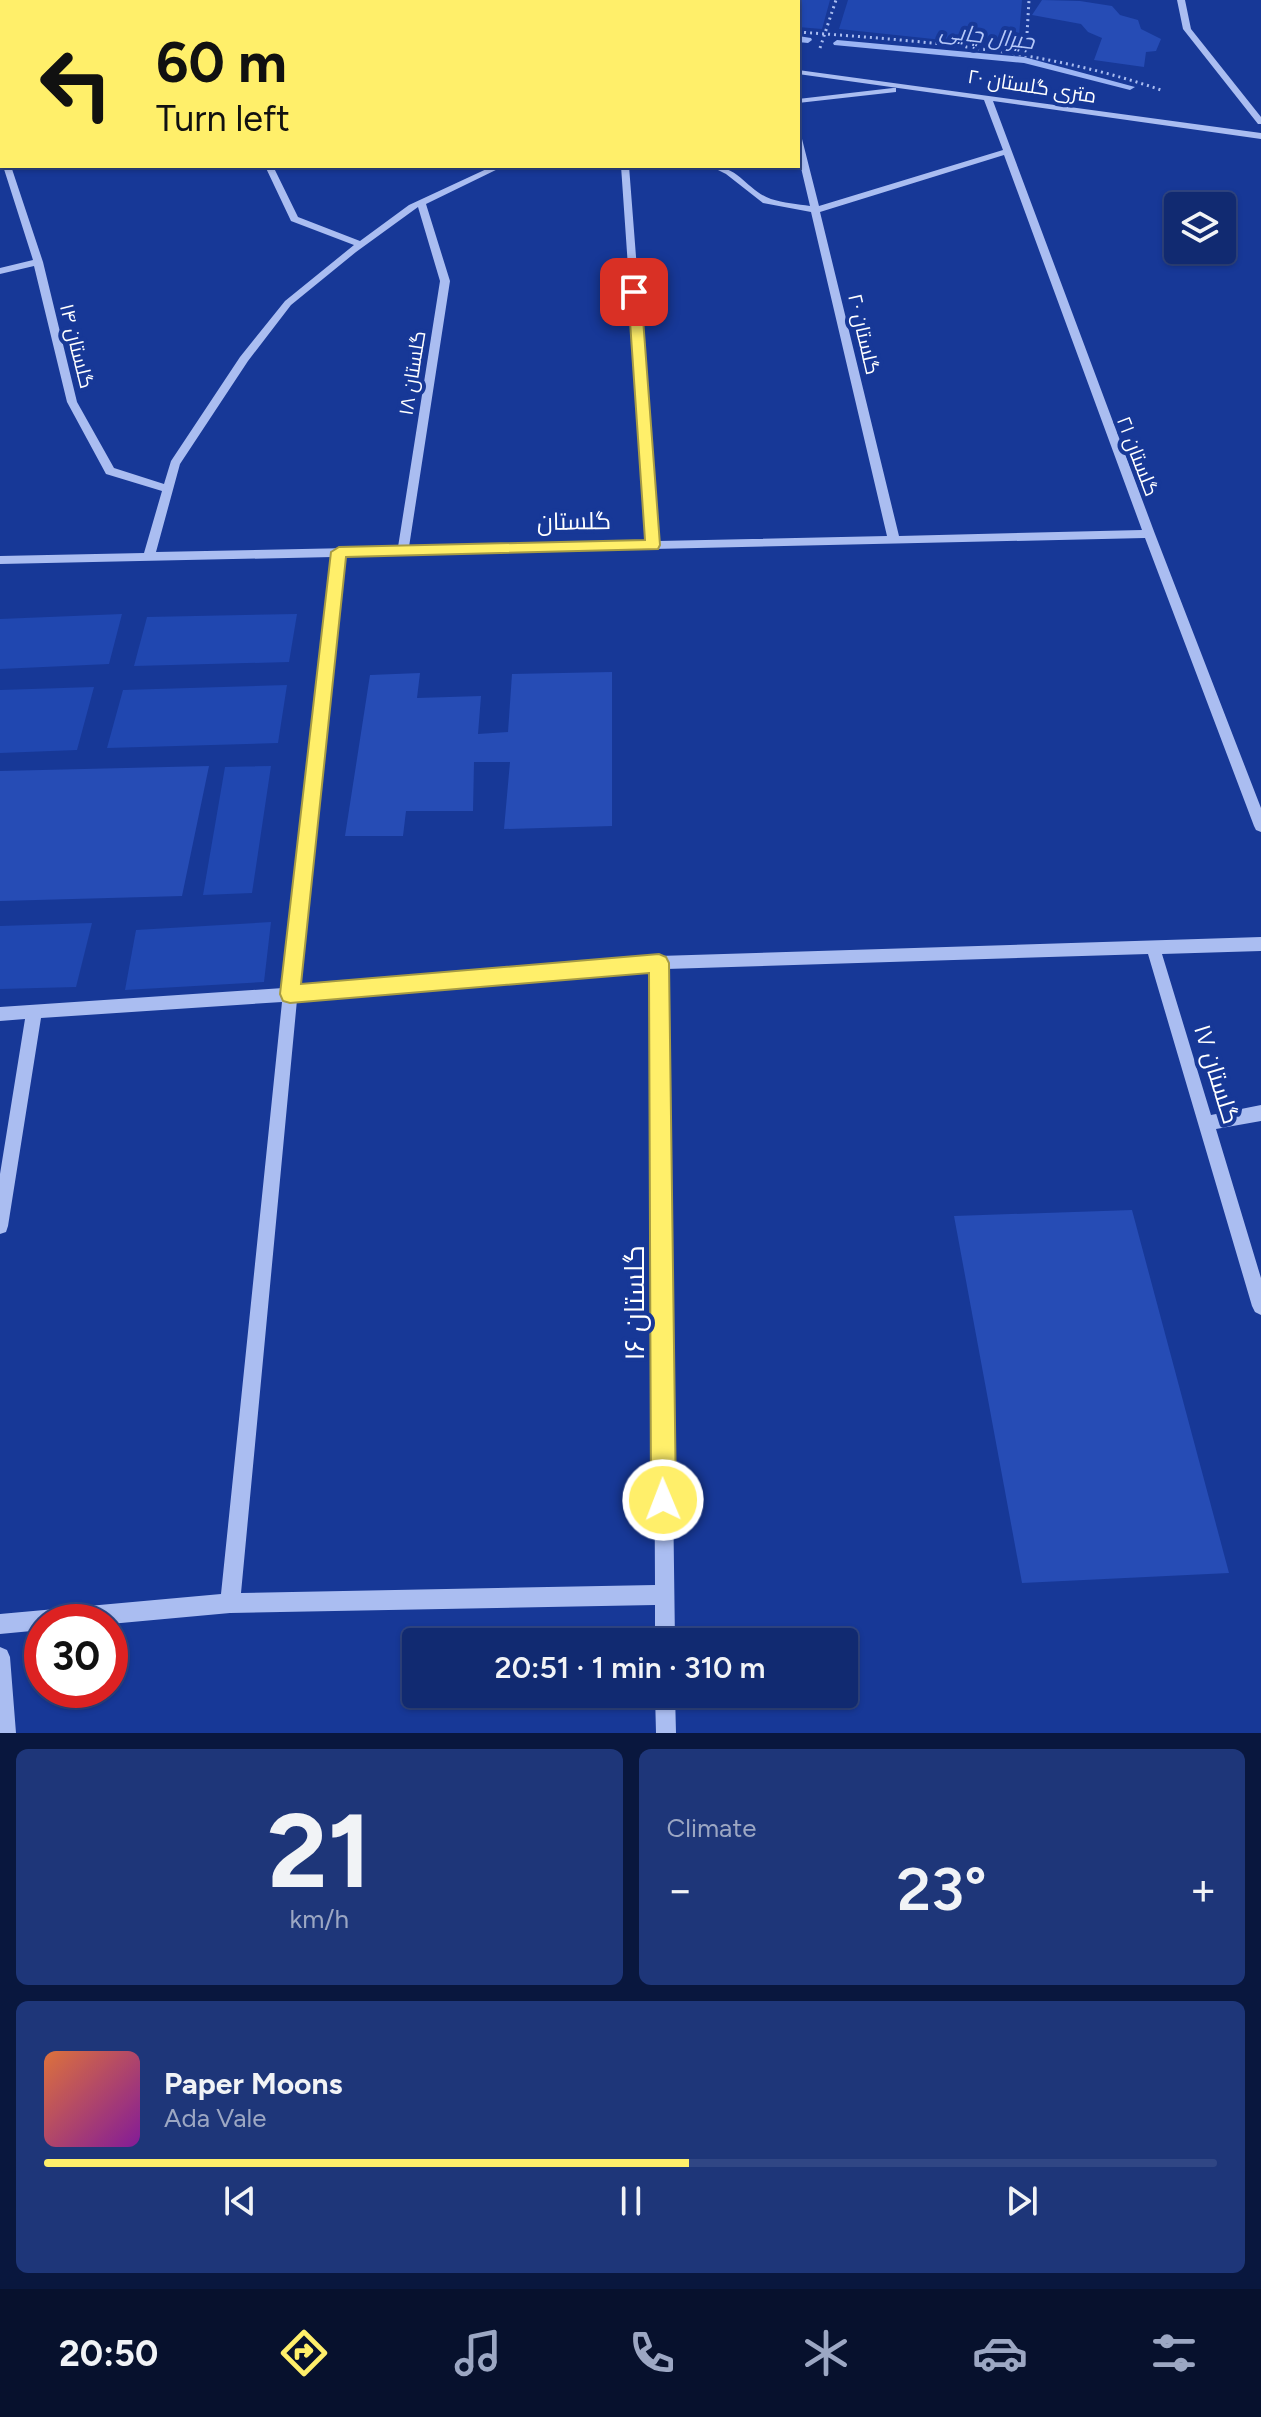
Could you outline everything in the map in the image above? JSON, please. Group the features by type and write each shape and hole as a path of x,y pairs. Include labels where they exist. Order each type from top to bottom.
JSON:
{"street":[{"path":"1181,0 1187,29 1261,122"},
{"name":"۲۰ متری گلستان","path":"800,72 1261,136"},
{"path":"800,101 913,87"},
{"name":"گلستان ۲۱","path":"987,97 1261,826"},
{"name":"گلستان ۲۰","path":"800,145 894,540"},
{"path":"719,168 729,172 766,201 816,210 1006,152"},
{"name":"گلستان ۱۴","path":"8,168 38,262 72,402 110,471 167,489"},
{"path":"270,168 294,219 361,244"},
{"path":"149,556 175,464 244,359 288,303 361,244 421,202 496,168"},
{"path":"625,168 653,545"},
{"name":"گلستان ۱۸","path":"403,551 445,281 421,202"},
{"path":"0,271 38,262"},
{"name":"گلستان","path":"0,560 1149,534"},
{"path":"230,1603 290,994 339,552"},
{"path":"0,1014 290,994 659,963 1261,944"},
{"name":"گلستان ۱۷","path":"1153,948 1261,1306"},
{"name":"گلستان ۱۶","path":"659,963 665,1628"},
{"path":"0,1226 34,1012"},
{"path":"1208,1123 1261,1113"},
{"path":"0,1624 230,1603 664,1595"},
{"path":"0,1657 6,1733"},
{"path":"665,1708 666,1733"}],"path":[{"path":"825,34 836,0"},
{"path":"1026,51 1029,0"},
{"path":"800,32 1026,51 1127,77 1170,94"}],"shaded area":[{"path":"800,0 830,0 822,29 800,27"},
{"path":"848,0 1022,0 1018,48 839,29"},
{"path":"122,614 109,664 0,669 0,619"},
{"path":"297,614 289,662 134,666 147,617"},
{"path":"287,685 278,743 107,748 123,690"},
{"path":"94,687 77,750 0,753 0,690"},
{"path":"271,766 252,893 203,895 225,767"},
{"path":"271,922 264,982 125,990 136,930"},
{"path":"92,923 76,987 0,989 0,926"}],"building":[{"path":"1042,0 1112,6 1120,15 1138,20 1141,29 1161,39 1156,51 1146,52 1144,67 1094,60 1102,38 1088,32 1081,24 1032,15"},
{"path":"612,672 612,826 504,829 510,762 474,762 473,811 406,811 403,836 345,836 370,675 420,673 417,698 481,696 478,734 508,732 512,674"},
{"path":"209,766 182,896 0,901 0,771"},
{"path":"1132,1210 1229,1573 1022,1583 954,1216"}],"waterway":[{"name":"جیرال چایی","path":"800,39 808,40"},
{"name":"جیرال چایی","path":"837,43 1024,60 1130,87"}],"route":[{"path":"634,292 653,545 339,552 290,994 659,963 663,1500"}]}
